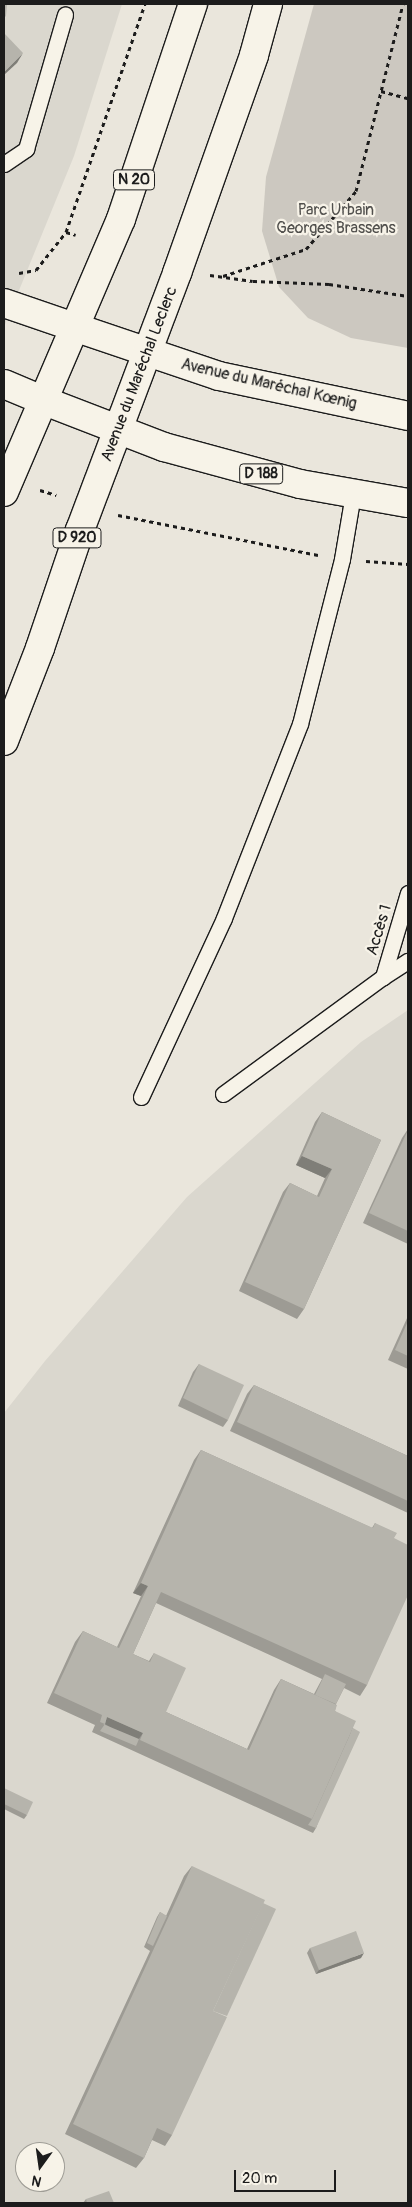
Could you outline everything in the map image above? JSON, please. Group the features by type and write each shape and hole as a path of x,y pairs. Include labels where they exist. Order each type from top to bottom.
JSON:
{"main road":[{"name":"N 20","path":"74,327 121,219 193,4"},
{"name":"Avenue du Maréchal Leclerc","path":"4,741 40,648 80,530 147,353 248,73 268,4"},
{"name":"Avenue du Maréchal Kœnig","path":"4,303 219,376 408,416"},
{"path":"4,492 74,327"},
{"path":"4,384 42,400"},
{"name":"D 188","path":"42,400 173,450 300,484 408,503"}],"lane":[{"path":"4,164 26,149 65,15"},
{"path":"141,1097 224,918 300,724 342,559 353,494"},
{"name":"Accès 1","path":"383,977 408,893"},
{"name":"Accès 1","path":"383,977 408,960"},
{"path":"223,1094 383,977"}],"path":[{"path":"13,274 36,270 66,232 145,4"},
{"path":"223,276 306,249 356,191 403,4"},
{"path":"381,91 408,98"},
{"path":"66,232 76,235"},
{"path":"209,275 253,281 329,284 408,296"},
{"path":"116,514 342,559 408,564"}],"shaded area":[{"path":"4,4 122,4 74,156 4,327"},
{"path":"408,1010 408,2203 4,2203 4,1413 45,1361 187,1197 361,1042"}],"green space":[{"name":"Parc Urbain Georges Brassens","path":"314,4 408,4 408,348 351,338 308,318 279,287 262,231 266,177"}],"building":[{"path":"4,4 7,4 6,16 4,18"},
{"path":"4,33 23,53 4,72"},
{"path":"322,1112 381,1140 304,1309 245,1282 290,1183 319,1197 332,1169 302,1156"},
{"path":"408,1130 408,1231 369,1213"},
{"path":"408,1321 408,1356 395,1350"},
{"path":"199,1364 244,1385 228,1420 183,1398"},
{"path":"254,1385 408,1456 408,1501 237,1422"},
{"path":"201,1450 373,1528 375,1523 397,1533 394,1538 408,1545 408,1595 367,1685 161,1592 133,1654 150,1662 154,1653 186,1668 166,1712 249,1750 281,1679 337,1705 335,1711 356,1721 312,1819 140,1740 143,1733 107,1717 105,1724 100,1722 102,1715 54,1693 83,1631 119,1648 148,1586 141,1583"},
{"path":"325,1674 346,1684 336,1704 315,1695"},
{"path":"105,1725 139,1739 136,1746 100,1731"},
{"path":"353,1728 360,1732 316,1828 308,1825 312,1819"},
{"path":"4,1788 33,1802 27,1815 4,1804"},
{"path":"192,1866 265,1900 213,2011 227,2017 172,2135 157,2128 144,2158 73,2124"},
{"path":"263,1903 276,1909 227,2016 213,2011"},
{"path":"160,1912 167,1916 153,1946 147,1943"},
{"path":"356,1931 364,1953 319,1970 310,1948"},
{"path":"109,2191 114,2203 87,2203 86,2199"}]}
